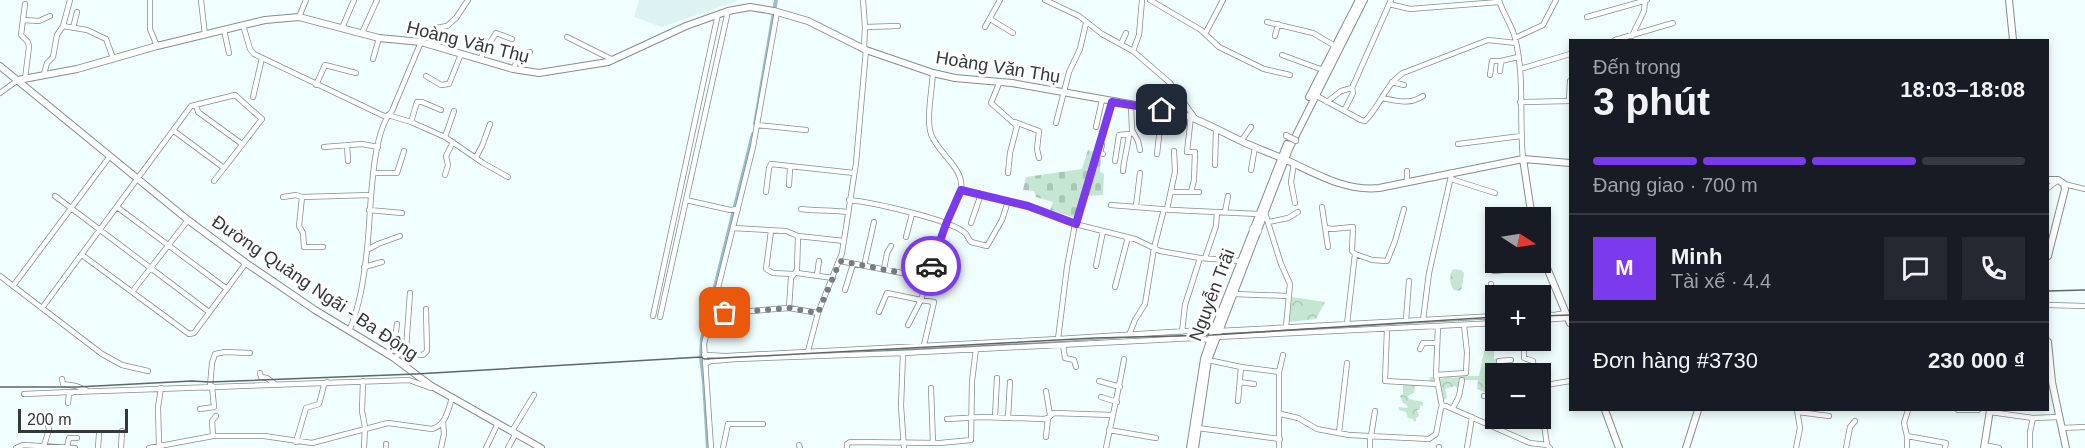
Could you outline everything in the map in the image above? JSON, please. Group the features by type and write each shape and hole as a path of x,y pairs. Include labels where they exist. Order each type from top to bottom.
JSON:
{"main road":[{"path":"1313,94 1359,0"},
{"path":"1313,94 1364,0"},
{"path":"2008,0 2013,39"},
{"name":"Hoàng Văn Thụ","path":"21,80 77,69 243,25 299,17 379,38 420,41 513,69 539,73 613,60 657,38 728,10 750,7 808,21 865,49 933,73 955,78 1000,81 1193,117 1327,180 1362,189 1451,175 1523,159 1569,163"},
{"name":"Đường Quảng Ngãi - Ba Động","path":"0,66 21,80 188,220 246,263 315,310 391,356 430,385 541,448"},
{"name":"Nguyễn Trãi","path":"1195,448 1208,360 1215,335 1240,261 1255,230 1283,158 1313,94"},
{"path":"1523,159 1530,207"},
{"path":"2049,180 2058,180 2064,184 2065,194 2049,252"},
{"name":"Nguyễn Trãi","path":"1190,448 1204,359 1234,294 1255,230"},
{"path":"1549,273 1568,313"},
{"path":"2049,362 2050,382 2066,448"},
{"path":"1605,411 1619,448"},
{"path":"1686,448 1698,411"},
{"path":"1984,447 1990,411"}],"street":[{"path":"44,75 47,63 53,57 57,35 63,26 70,0"},
{"path":"150,0 150,29 157,46"},
{"path":"201,0 205,35"},
{"path":"299,17 306,0"},
{"path":"342,28 354,0"},
{"path":"362,33 377,0"},
{"path":"349,331 358,310 367,251 373,173 387,116 392,111 424,30 447,26 456,18 468,0"},
{"path":"808,351 818,313 840,261 844,241 854,173 865,49 863,0"},
{"path":"985,27 1000,0"},
{"path":"1045,0 1079,16 1102,34 1133,51 1170,83 1193,117 1187,152 1195,152 1191,192"},
{"path":"1133,51 1139,35 1142,0"},
{"path":"1150,0 1205,34 1219,47 1245,61 1264,69 1290,75"},
{"path":"1205,34 1223,0"},
{"path":"1313,94 1365,120 1383,98 1392,82 1403,73 1488,40 1515,41 1543,25 1556,0"},
{"path":"1587,17 1646,0"},
{"path":"1632,36 1646,0"},
{"path":"1344,111 1390,2 1410,9 1499,1 1515,41 1518,57 1523,159"},
{"path":"0,93 21,80 29,47 28,42 21,35 25,4"},
{"path":"1634,5 1640,18"},
{"path":"660,317 728,10"},
{"path":"73,28 77,12"},
{"path":"711,448 709,395 704,356 757,125 777,12"},
{"path":"652,316 718,14"},
{"path":"23,20 39,21 50,16"},
{"path":"990,19 1013,33"},
{"path":"1267,22 1313,33 1335,46"},
{"path":"1056,123 1071,65 1080,49 1086,23"},
{"path":"1275,36 1278,24"},
{"path":"1619,39 1673,24"},
{"path":"243,25 251,51 262,58 387,116 411,122 445,137 507,177"},
{"path":"63,26 87,30 106,39 112,58"},
{"path":"865,27 898,26"},
{"path":"224,30 229,53"},
{"path":"480,59 496,33 512,39"},
{"path":"1121,44 1126,33"},
{"path":"567,37 613,60"},
{"path":"373,59 379,38"},
{"path":"513,69 519,55 530,52"},
{"path":"426,76 447,86 452,81 461,54"},
{"path":"1511,76 1569,54"},
{"path":"1282,55 1323,70"},
{"path":"1490,75 1491,64 1495,60 1518,57"},
{"path":"253,97 262,58"},
{"path":"1500,71 1501,61"},
{"path":"316,85 325,65 356,73"},
{"path":"908,325 921,300 946,224 961,190 961,177 931,134 933,73"},
{"path":"1000,81 991,103 1008,119 1039,131 1037,149 1039,158"},
{"path":"1392,82 1404,85"},
{"path":"1327,102 1333,95 1352,88"},
{"path":"42,308 191,106 235,96 262,118 214,181"},
{"path":"1383,98 1402,102 1417,100 1423,96"},
{"path":"1095,124 1102,100"},
{"path":"1520,102 1569,101"},
{"path":"411,122 417,102 441,110"},
{"path":"1058,339 1067,267 1076,224 1112,102"},
{"path":"196,105 198,112 242,144"},
{"path":"1123,171 1124,153 1131,133 1131,105"},
{"path":"1157,154 1162,110"},
{"path":"445,137 454,111"},
{"path":"1008,173 1010,153 1017,128 1015,122"},
{"path":"476,157 483,146 490,124"},
{"path":"757,125 806,130"},
{"path":"1241,141 1251,127"},
{"path":"1215,165 1216,129"},
{"path":"174,131 224,168"},
{"path":"1115,161 1119,135 1131,133 1136,136 1140,150"},
{"path":"1458,144 1521,136"},
{"path":"1101,139 1104,140 1100,153 1103,154"},
{"path":"445,175 448,165 446,156 453,142"},
{"path":"347,144 348,161"},
{"path":"324,147 369,144 378,147"},
{"path":"1251,170 1255,147"},
{"path":"373,173 397,173 404,151"},
{"path":"1129,335 1145,304 1154,248 1175,172 1174,152"},
{"path":"13,286 110,156"},
{"path":"1294,163 1291,182 1295,203"},
{"path":"766,192 770,165 854,173"},
{"path":"789,185 790,168"},
{"path":"1407,171 1407,182"},
{"path":"1136,206 1140,173"},
{"path":"1423,320 1429,273 1451,175 1495,193"},
{"path":"2049,187 2058,180"},
{"path":"2064,184 2085,189"},
{"path":"961,190 1028,206 1076,224 1128,237 1160,251 1240,261"},
{"path":"1171,192 1199,192"},
{"path":"971,223 981,194"},
{"path":"283,197 370,195"},
{"path":"55,196 209,312"},
{"path":"679,196 730,210 738,209"},
{"path":"1225,212 1228,196"},
{"path":"302,197 299,226 303,233 304,247 323,247"},
{"path":"849,201 872,203 946,224 966,234 971,242 989,246 1002,220 1008,201"},
{"path":"1111,205 1262,213 1269,222 1281,264 1290,284 1286,327"},
{"path":"117,207 227,289"},
{"path":"1322,207 1328,247"},
{"path":"801,209 816,212 829,210 847,212"},
{"path":"1355,254 1372,260 1387,261 1404,209"},
{"path":"369,210 402,213"},
{"path":"1182,332 1185,305 1216,226 1217,212"},
{"path":"1269,222 1287,218 1298,212"},
{"path":"906,237 912,214"},
{"path":"132,292 188,220"},
{"path":"864,266 874,222"},
{"path":"1326,228 1353,227 1352,251 1355,254 1347,324"},
{"path":"733,228 786,231 798,236 844,241"},
{"path":"771,231 766,269 771,273 795,273 833,278"},
{"path":"1096,266 1103,231"},
{"path":"367,251 378,244 400,236"},
{"path":"789,308 798,236"},
{"path":"1115,287 1128,237"},
{"path":"884,269 891,246"},
{"path":"82,255 189,334 194,333 246,263"},
{"path":"817,275 819,261"},
{"path":"840,261 928,278"},
{"path":"364,267 382,262"},
{"path":"845,290 853,264"},
{"path":"0,276 102,354 122,365 148,371"},
{"path":"1406,320 1409,281"},
{"path":"404,353 408,341 410,293"},
{"path":"879,312 887,293 934,302 924,345"},
{"path":"1234,294 1289,296"},
{"path":"2049,305 2085,306"},
{"path":"712,314 789,308 818,313"},
{"path":"398,324 391,356 404,353 423,355 427,351 426,309"},
{"path":"1551,315 1568,313"},
{"path":"1551,317 1568,313"},
{"path":"705,364 711,361 736,359 1195,338 1286,327 1485,317"},
{"path":"704,356 1182,332 1215,335 1485,323"},
{"path":"1436,375 1466,373 1467,352 1464,325"},
{"path":"1281,414 1298,417 1317,429 1340,433 1432,438 1436,434 1442,406 1436,375 1438,326"},
{"path":"1386,329 1384,381 1437,384"},
{"path":"1420,349 1423,343 1437,343"},
{"path":"1063,345 1065,358 1074,360 1076,367"},
{"path":"847,448 850,442 963,445 971,440 970,418 976,349"},
{"path":"1524,351 1524,358 1533,363"},
{"path":"200,410 214,407 211,386 212,363 215,354 250,353"},
{"path":"903,353 901,406 904,445"},
{"path":"1279,448 1281,414 1278,394 1279,372 1283,355"},
{"path":"1106,448 1124,359"},
{"path":"1208,360 1279,372"},
{"path":"1499,363 1499,361 1511,360"},
{"path":"1340,433 1347,363"},
{"path":"1238,401 1241,367"},
{"path":"260,373 261,377 267,378 274,384"},
{"path":"995,417 997,378"},
{"path":"62,379 63,384 76,386 86,391"},
{"path":"24,394 409,380 440,390"},
{"path":"1453,408 1459,396 1462,380"},
{"path":"363,381 362,411 365,427 363,448"},
{"path":"1008,418 1010,381"},
{"path":"1099,381 1120,387"},
{"path":"1551,384 1569,381"},
{"path":"295,448 306,408 320,404 324,385 327,382"},
{"path":"1240,382 1254,384"},
{"path":"160,447 158,407 161,388"},
{"path":"931,388 931,445"},
{"path":"1046,391 1049,417 1046,437"},
{"path":"68,403 70,392"},
{"path":"508,448 534,395"},
{"path":"1101,397 1117,402"},
{"path":"148,448 213,436 264,436 312,443 365,427 388,423 432,429 439,427 443,422 452,398"},
{"path":"1442,406 1453,408 1530,443 1548,446 1545,429"},
{"path":"1370,448 1375,411"},
{"path":"1796,448 1800,428 1798,411 1829,416"},
{"path":"1907,448 1904,423 1908,411"},
{"path":"1990,411 2033,418 2059,417"},
{"path":"947,419 1049,417 1054,413 1112,415"},
{"path":"213,436 212,421 216,416"},
{"path":"1467,448 1472,417"},
{"path":"2030,448 2033,418"},
{"path":"1846,448 1850,427 1855,421"},
{"path":"44,446 49,429 46,422"},
{"path":"441,448 444,435 443,422"},
{"path":"486,448 498,423"},
{"path":"723,448 728,424 763,424"},
{"path":"2062,428 2085,427"},
{"path":"1198,428 1280,439"},
{"path":"1109,430 1156,438"},
{"path":"122,431 122,448"},
{"path":"98,448 99,434"},
{"path":"1907,436 1946,443 1946,448"},
{"path":"67,447 69,438 77,438"},
{"path":"16,448 23,445 75,448"},
{"path":"1984,447 1999,448"}],"shaded area":[{"path":"639,0 737,1 662,27 634,17"}],"green space":[{"path":"1088,150 1095,152 1076,218 1050,210 1053,202 1036,197 1034,191 1023,190 1026,177 1082,169"},
{"path":"1097,156 1101,157 1100,172 1104,174 1103,195 1086,196"},
{"path":"1453,269 1464,273 1460,291 1454,290 1451,285 1450,277"},
{"path":"1292,297 1325,302 1316,319 1289,322"},
{"path":"1485,347 1485,351 1494,351 1494,359 1498,358 1498,363 1485,363 1485,392 1477,389 1478,380 1463,380 1460,389 1463,391 1462,395 1457,395 1455,386 1445,389 1447,398 1438,403 1436,391 1439,387 1429,384 1430,377 1434,377 1437,373 1440,379 1450,376 1453,378 1479,376"},
{"path":"1403,383 1416,383 1414,393 1408,396 1409,399 1423,402 1423,406 1420,405 1420,409 1417,410 1419,416 1414,422 1413,419 1408,418 1406,412 1399,410 1399,407 1407,408 1408,406 1403,403 1400,396 1403,394"}],"waterway":[{"path":"755,124 776,0"},
{"path":"708,448 701,357 702,339 753,134"}],"railway":[{"path":"2049,291 2085,290"},
{"path":"1551,316 1569,315"},
{"path":"0,387 77,387 416,374 701,357 704,359 1095,338 1212,335 1485,318"}],"way so far":[{"path":"725,313 789,308 818,313 840,261 928,278 931,266"}],"route":[{"path":"931,266 961,190 1028,206 1076,224 1112,102 1162,110"}]}
